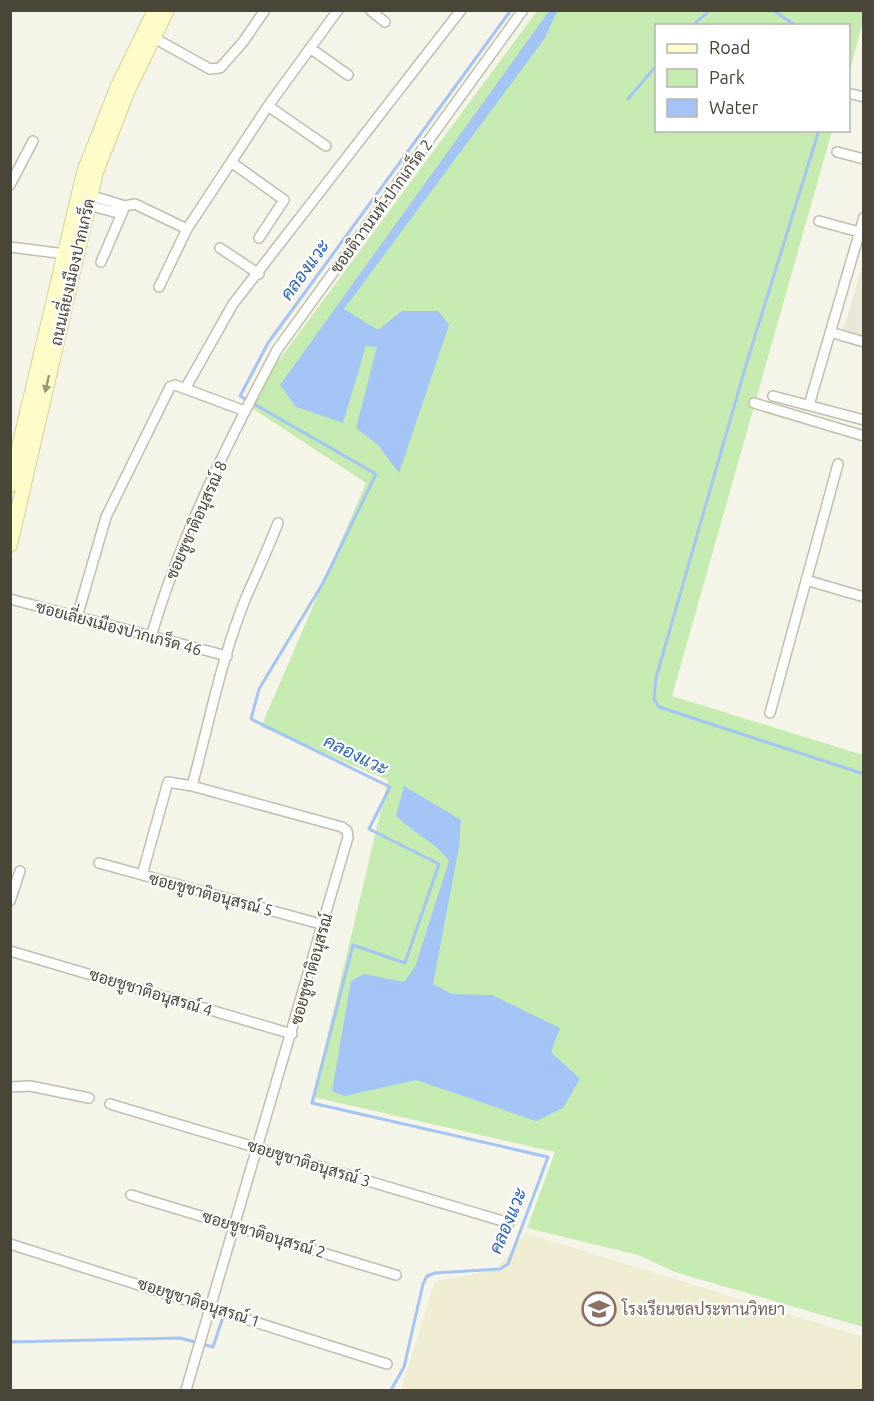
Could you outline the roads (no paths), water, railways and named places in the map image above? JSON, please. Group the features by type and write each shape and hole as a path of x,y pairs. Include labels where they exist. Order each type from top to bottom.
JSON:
{"main road":[{"name":"ถนนเลี่ยงเมืองปากเกร็ด","path":"10,485 84,172 118,86 155,10"},
{"name":"ถนนเลี่ยงเมืองปากเกร็ด","path":"10,545 88,200 128,90 167,10"}],"street":[{"path":"154,38 210,69 220,68 243,42 265,10"},
{"path":"159,287 187,229 268,106 338,10"},
{"path":"370,10 385,22"},
{"path":"185,389 233,304 259,274 461,10"},
{"name":"ซอยติวานนท์-ปากเกร็ด 2","path":"248,405 277,351 522,10"},
{"path":"310,48 348,75"},
{"path":"852,94 864,98"},
{"path":"268,106 326,146"},
{"path":"10,185 15,167 33,141"},
{"path":"837,152 864,159"},
{"path":"231,162 284,200 259,238"},
{"path":"88,200 124,210"},
{"path":"101,262 124,210 135,204 187,229"},
{"path":"809,405 864,217"},
{"path":"819,220 860,232"},
{"path":"10,247 65,255"},
{"path":"220,248 259,274"},
{"path":"830,332 864,342"},
{"path":"77,617 106,517 168,390 175,386 248,405"},
{"path":"773,396 864,420"},
{"path":"754,404 864,436"},
{"name":"ซอยชูชาติอนุสรณ์ 8","path":"151,637 169,578 248,405"},
{"path":"770,712 838,464"},
{"path":"142,875 168,782 192,786 227,656 247,596 278,523"},
{"path":"806,580 864,597"},
{"name":"ซอยเลี่ยงเมืองปากเกร็ด 46","path":"10,599 227,656"},
{"name":"ซอยชูชาติอนุสรณ์","path":"186,1390 259,1148 348,837 347,831 192,786"},
{"name":"ซอยชูชาติอนุสรณ์ 5","path":"99,863 324,925"},
{"path":"10,901 20,871"},
{"name":"ซอยชูชาติอนุสรณ์ 4","path":"10,951 292,1034"},
{"path":"10,1088 30,1086 89,1098"},
{"name":"ซอยชูชาติอนุสรณ์ 3","path":"110,1104 509,1223"},
{"name":"ซอยชูชาติอนุสรณ์ 2","path":"131,1195 396,1275"},
{"name":"ซอยชูชาติอนุสรณ์ 1","path":"10,1244 211,1306 387,1364"}],"water":[{"path":"549,11 557,11 545,38 344,309 378,330 402,311 438,311 449,325 399,473 378,445 356,428 377,347 366,346 343,423 296,407 280,385"},
{"path":"404,786 461,820 459,847 433,984 452,994 492,995 560,1028 551,1052 580,1079 563,1108 536,1121 416,1080 345,1096 332,1091 351,981 364,974 404,982 415,967 449,861 438,848 396,816"}],"waterway":[{"name":"คลองแวะ","path":"391,1390 404,1367 423,1284 427,1276 435,1273 500,1269 508,1264 548,1157 312,1103 353,945 405,963 439,864 369,829 390,787 251,719 259,689 323,583 376,474 240,396 268,343 511,10"},
{"path":"694,24 710,10"},
{"path":"773,10 793,24"},
{"path":"628,99 655,67"},
{"path":"818,132 746,365 656,678 654,699 659,707 864,774"},
{"name":"คลองแวะ","path":"10,1342 180,1338 213,1347 222,1320"}],"place":[{"name":"โรงเรียนชลประทานวิทยา","path":"599,1309"}]}
